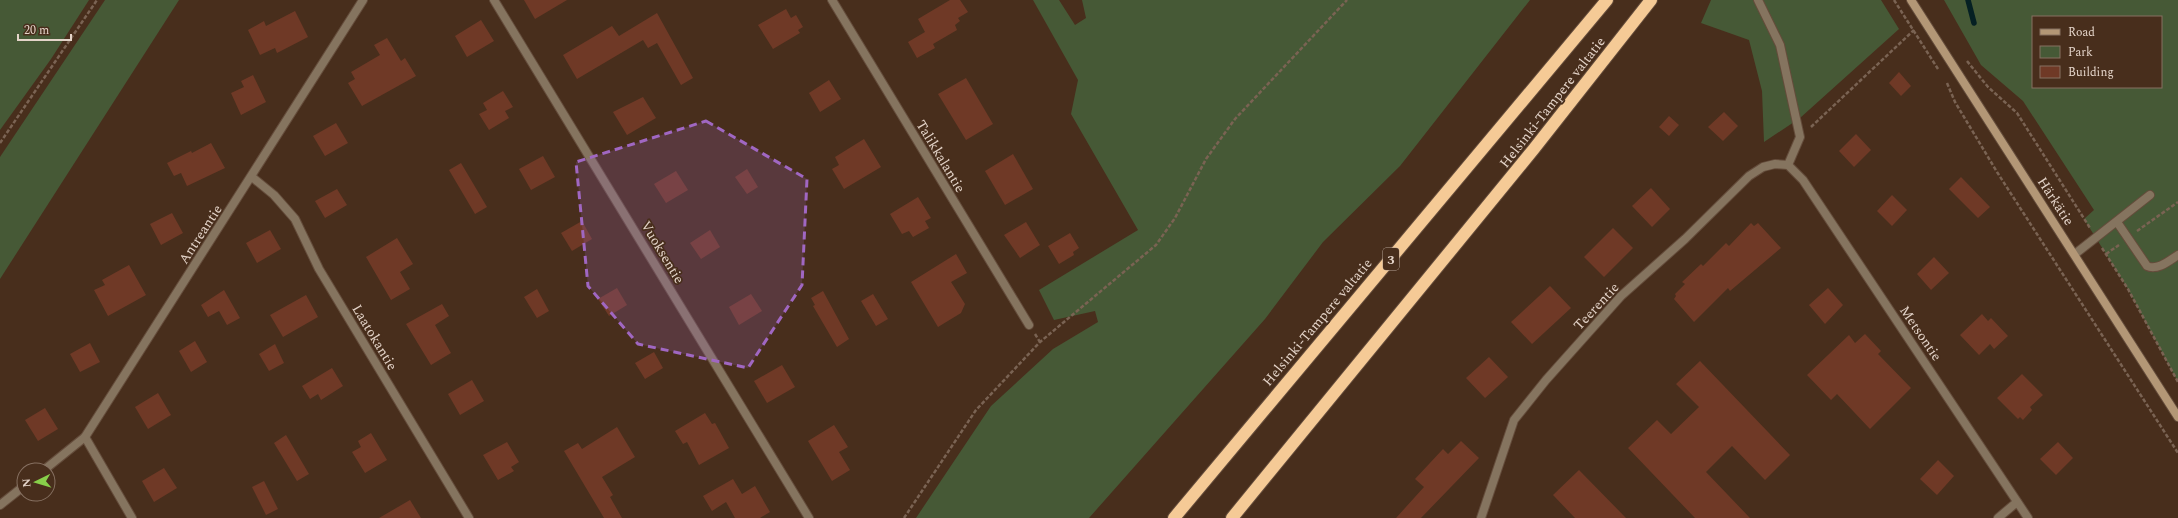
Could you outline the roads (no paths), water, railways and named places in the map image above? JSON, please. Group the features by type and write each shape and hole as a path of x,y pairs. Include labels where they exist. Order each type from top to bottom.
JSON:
{"highway":[{"name":"Helsinki-Tampere valtatie","path":"1174,518 1607,0"},
{"name":"Helsinki-Tampere valtatie","path":"1232,518 1528,156 1651,0"}],"main road":[{"name":"Härkätie","path":"1911,0 2178,417"}],"street":[{"name":"Antreantie","path":"54,462 85,437 252,177 275,138 363,0"},
{"name":"Vuoksentie","path":"494,0 809,518"},
{"name":"Talikkalantie","path":"832,0 1029,325"},
{"path":"1758,0 1780,45 1800,137 1788,165"},
{"name":"Teerentie","path":"1481,518 1514,420 1546,380 1621,296 1685,239 1750,176 1763,167 1775,164 1788,165"},
{"name":"Metsontie","path":"1788,165 1803,180 2028,518"},
{"name":"Laatokantie","path":"252,177 274,195 296,220 319,269 469,518"},
{"path":"2075,254 2150,195"},
{"path":"2117,222 2147,266 2151,268 2157,267 2178,255"},
{"path":"85,437 132,518"},
{"path":"0,505 16,492"},
{"path":"1998,518 2017,502"}],"waterway":[{"path":"1968,0 1974,23"}]}
